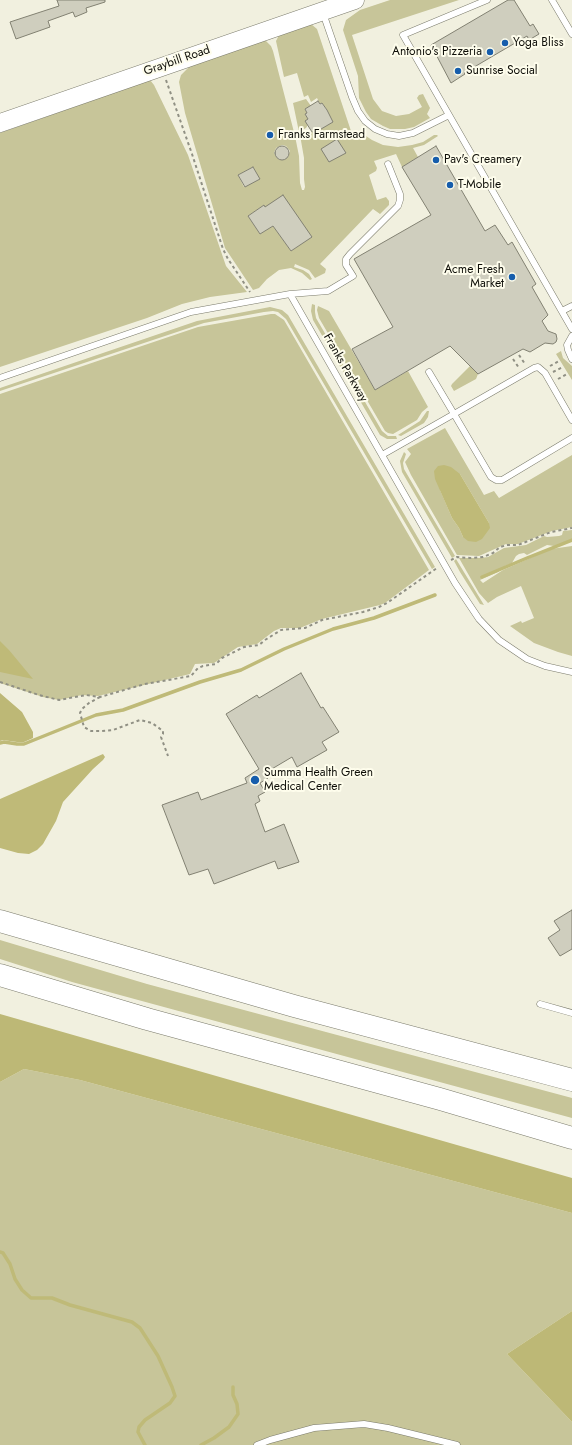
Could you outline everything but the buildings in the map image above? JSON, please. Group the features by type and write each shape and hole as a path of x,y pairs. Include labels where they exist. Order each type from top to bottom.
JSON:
{"highway":[{"path":"0,921 294,1006 572,1080"},
{"path":"0,974 147,1019 440,1099 572,1138"},
{"path":"294,1006 572,1066"}],"street":[{"name":"Graybill Road","path":"0,123 355,0"}],"lane":[{"path":"487,0 403,35 572,329"},
{"path":"552,0 572,34"},
{"path":"323,11 352,97 358,111 365,121 375,129 387,134 399,136 413,133 449,114"},
{"path":"0,378 191,312 290,294 328,291 353,276 346,265 346,259 398,206 400,194 388,164"},
{"name":"Franks Parkway","path":"290,294 445,564 479,620 498,640 527,659 545,666 572,672"},
{"path":"562,311 572,306"},
{"path":"572,336 567,345 572,359"},
{"path":"382,455 538,367 545,373 572,420"},
{"path":"429,372 491,477 496,480 502,480 572,438"},
{"path":"540,1004 572,1013"},
{"path":"258,1445 270,1440 314,1428 364,1424 388,1428 457,1445"}],"path":[{"path":"162,66 223,249 228,259 256,300"},
{"path":"519,355 525,365"},
{"path":"513,359 519,369"},
{"path":"168,756 161,737 163,731 152,722 140,720 113,730 91,731 84,727 80,717 82,709 100,697 145,684 191,676 198,668 216,664 222,658 244,647 259,645 281,630 305,628 322,620 363,612 379,607 432,571 457,557 483,557 493,553 500,547 518,544 551,532 572,528"},
{"path":"0,682 52,699 60,700 86,695 100,697"}],"shaded area":[{"path":"390,0 459,0 352,35 373,99 382,111 396,116 409,114 422,107 417,98 419,95 423,94 430,108 427,114 430,118 414,127 405,129 390,129 383,126 371,119 366,112 359,98 358,76 343,30 346,20 360,10"},
{"path":"311,24 317,29 351,131 363,134 383,145 398,147 423,142 434,135 438,136 424,145 413,148 418,157 402,167 396,154 374,161 377,168 376,171 369,175 377,200 386,197 389,201 389,205 380,214 373,209 320,264 326,269 325,273 315,278 309,270 295,264 294,267 309,274 312,279 310,280 302,273 291,268 279,270 267,279 259,288 253,290 225,248 185,113 179,82 181,75 190,66 265,40 271,46 273,51 295,136 299,156 300,183 302,190 304,190 304,158 300,135 307,131 316,132 332,122 327,110 322,103 320,104 317,98 311,102 308,95 304,97 297,73 284,77 276,41 279,35","holes":["282,145 286,146 290,151 288,157 283,160 278,159 274,153 276,148","253,167 259,179 244,187 238,175","264,205 311,237 291,251 273,226 260,234 248,216"]},
{"path":"150,80 154,85 188,155 226,266 247,292 210,297 182,304 147,318 0,367 0,133"},
{"path":"306,99 311,106 305,109 307,113 305,114 308,119 308,125 299,132 293,103"},
{"path":"312,304 315,305 316,318 382,431 388,436 396,436 397,439 387,439 380,435 313,320 311,311"},
{"path":"318,306 329,311 375,390 408,371 428,407 422,412 417,420 393,434 385,431 319,318 317,310"},
{"path":"270,307 282,310 288,315 435,567 432,569 286,319 278,312 264,312 204,323 0,391 0,388 197,321"},
{"path":"275,314 284,320 429,570 385,603 322,619 300,628 281,628 274,631 257,644 238,647 214,663 195,664 190,674 98,696 82,695 59,700 43,697 0,683 0,394 198,327"},
{"path":"561,351 563,358 572,366 572,380 556,354"},
{"path":"470,366 478,374 476,379 454,391 451,386 452,384"},
{"path":"427,411 429,411 428,417 424,423 401,436 398,435 420,421"},
{"path":"445,428 484,495 494,491 499,498 572,455 572,527 552,531 518,544 506,544 479,556 457,555 411,475 405,462 411,454 407,449","holes":["460,474 489,523 463,537 452,518 440,490"]},
{"path":"404,452 406,454 403,463 404,469 455,556 452,558 402,472 400,461"},
{"path":"444,465 451,467 460,474 489,523 490,528 482,539 476,542 468,541 463,537 452,518 435,479 434,471 438,466"},
{"path":"572,530 572,541 554,546 547,545 527,555 524,553 519,554 512,563 505,566 498,572 480,580 483,583 503,570 551,549 572,546 572,656 534,643 510,626 521,621 522,623 534,618 521,586 497,597 488,603 479,593 459,558 488,557 504,548 526,545 544,536 559,536 562,535 563,531"},
{"path":"456,559 484,605 480,604 460,572 454,561"},
{"path":"0,641 9,650 33,679 0,672"},
{"path":"0,693 22,712 33,732 33,738 24,742 0,741"},
{"path":"103,754 105,757 103,760 63,802 56,821 43,844 37,850 29,854 18,853 0,848 0,799"},
{"path":"0,940 147,984 572,1098 572,1118 72,982 0,959"},
{"path":"0,1014 572,1178 572,1213 80,1080 24,1069 0,1082"},
{"path":"24,1069 80,1080 572,1213 572,1311 507,1354 572,1422 572,1445 0,1445 0,1082"},
{"path":"572,1311 572,1422 507,1354"}],"waterway":[{"path":"482,577 572,540"},
{"path":"0,743 24,744 96,715 123,710 200,682 241,670 284,649 333,629 374,618 435,595"},
{"path":"0,1252 3,1253 10,1264 15,1279 22,1290 31,1298 52,1298 70,1305 132,1322 140,1328 158,1356 175,1396 170,1403 145,1420 139,1427 138,1432 145,1445"},
{"path":"201,1445 229,1427 238,1414 237,1404 233,1395 233,1387"}],"place":[{"name":"Yoga Bliss","path":"505,43"},
{"name":"Antonio's Pizzeria","path":"490,52"},
{"name":"Sunrise Social","path":"458,71"},
{"name":"Franks Farmstead","path":"270,135"},
{"name":"Pav's Creamery","path":"436,160"},
{"name":"T-Mobile","path":"450,185"},
{"name":"Acme Fresh Market","path":"512,277"},
{"name":"Summa Health Green Medical Center","path":"255,780"}]}
